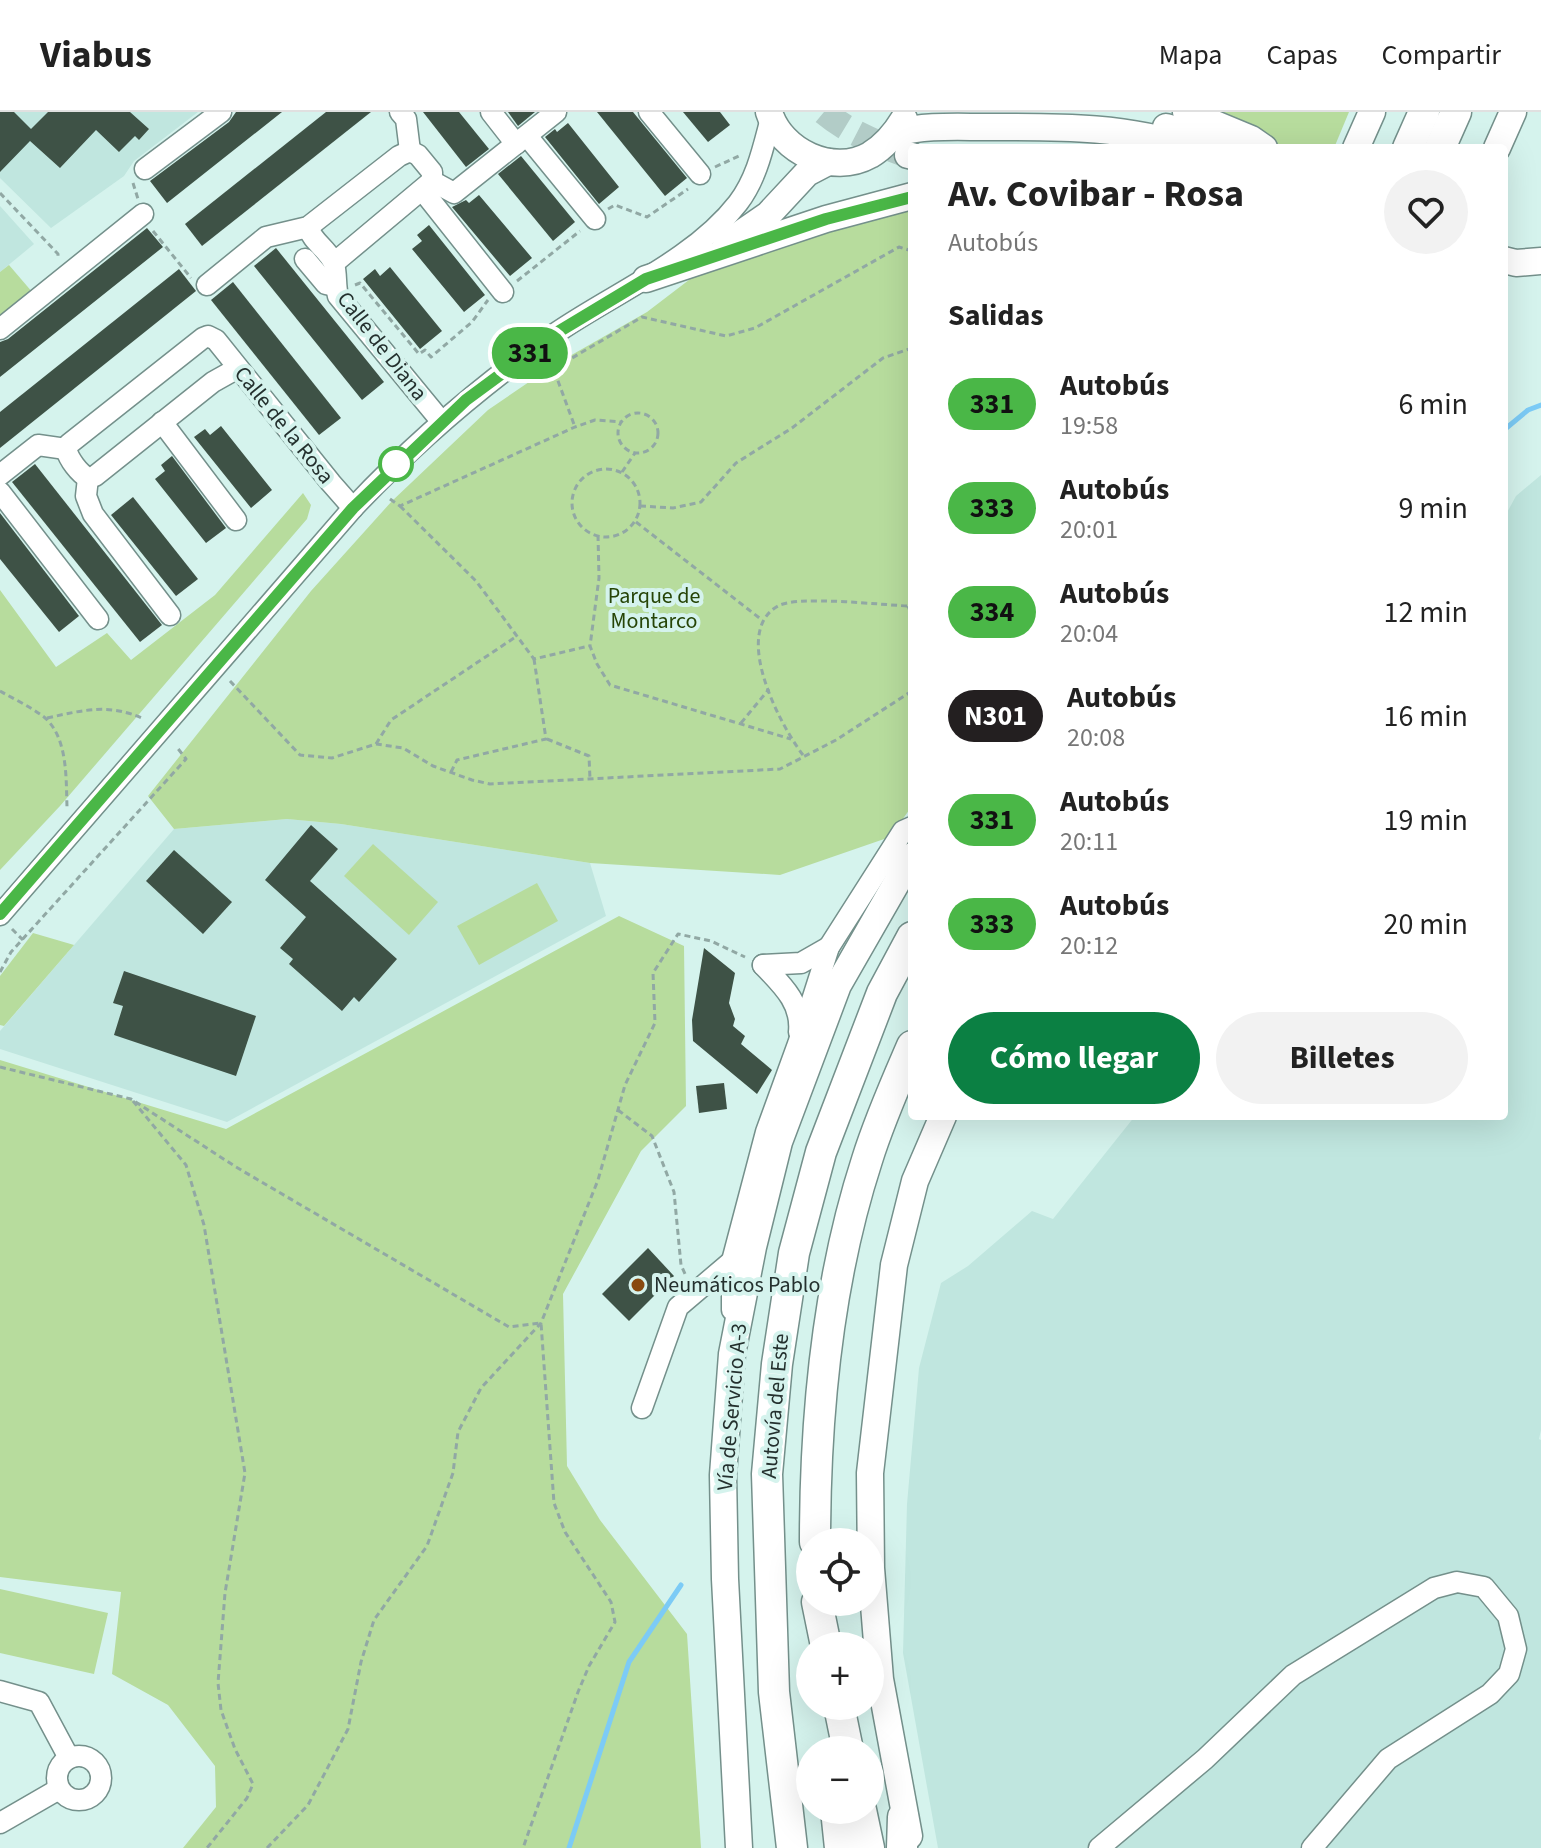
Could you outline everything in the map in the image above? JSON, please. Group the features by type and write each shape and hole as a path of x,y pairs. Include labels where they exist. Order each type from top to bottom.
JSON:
{"highway":[{"path":"1410,144 1424,112"},
{"path":"1442,144 1456,112"},
{"name":"Autovía del Este","path":"792,1848 774,1692 767,1474 777,1364 794,1253 821,1152 882,993 908,944"},
{"name":"Autovía del Este","path":"815,1528 815,1473 822,1374 842,1258 866,1162 908,1056"},
{"path":"902,1848 903,1817"},
{"path":"837,1824 840,1848"},
{"path":"864,1824 869,1848"}],"main road":[{"path":"1080,112 1128,117 1218,144"},
{"path":"1186,112 1258,144"},
{"path":"1358,144 1372,112"},
{"path":"1485,144 1499,112"},
{"path":"1499,144 1513,112"},
{"path":"770,115 784,138 803,155 828,162 849,162 868,157 906,139 920,127 1032,127 1127,134 1170,144"},
{"path":"703,260 768,215 807,173 828,162"},
{"path":"646,279 826,219 908,197"},
{"path":"1508,261 1541,261"},
{"name":"Vía de Servicio A-3","path":"739,1848 723,1475 732,1354 753,1247 779,1142 838,985 908,863"},
{"path":"912,1848 903,1817 880,1679 871,1568 870,1473 894,1265 915,1181 941,1120"}],"street":[{"path":"145,169 221,112"},
{"path":"400,112 406,119 410,151"},
{"path":"491,112 522,140 595,219"},
{"path":"428,186 454,193 556,112"},
{"path":"649,112 700,174"},
{"path":"0,915 353,508 441,421 558,332 646,279 715,228 739,202 758,166 770,115"},
{"path":"334,263 428,186 432,172 418,155 410,151"},
{"path":"207,285 266,237 308,227 410,151"},
{"path":"428,186 503,292"},
{"path":"0,329 143,214"},
{"name":"Calle de Diana","path":"308,227 334,263 345,286 338,296 441,421"},
{"path":"305,259 326,284 345,286"},
{"name":"Calle de la Rosa","path":"66,449 208,336 216,340 353,508"},
{"path":"0,475 38,445 66,449 83,475 88,478 95,476 213,382 238,368"},
{"path":"162,422 236,520"},
{"path":"88,478 86,496 93,514 170,615"},
{"path":"0,492 98,619"},
{"path":"732,1354 732,1261 766,1132 829,947 903,831 908,829"},
{"path":"763,965 801,963 829,947"},
{"path":"763,965 789,991 800,1018 798,1044"},
{"path":"642,1408 678,1307 732,1261"},
{"path":"1099,1848 1205,1759 1293,1675 1434,1588 1457,1582 1484,1587 1508,1616 1516,1649 1509,1674 1490,1694 1388,1759 1312,1848"},
{"path":"0,1691 39,1702 69,1758"},
{"path":"80,1755 91,1759 99,1767 102,1779 98,1790 90,1798 78,1801 67,1798 59,1789 56,1777 60,1766 69,1758 80,1755"},
{"path":"0,1823 59,1789"}],"path":[{"path":"145,169 132,180 149,226 198,286 207,285"},
{"path":"0,193 58,254 60,280"},
{"path":"555,368 642,317 726,336 755,328 899,247 908,250"},
{"path":"345,286 360,283 419,354 425,350 431,357 472,322"},
{"path":"569,349 574,357"},
{"path":"640,506 673,508 701,502 736,463 792,428 883,358 908,349"},
{"path":"551,362 575,427"},
{"path":"632,414 646,414 656,423 656,442 647,451 635,453 628,451 620,442 618,428 632,414"},
{"path":"400,506 575,427 595,420 621,422"},
{"path":"622,472 635,453"},
{"path":"607,468 622,472 637,488 640,506 635,521 619,534 598,535 580,524 572,500 575,489 585,476 607,468"},
{"path":"390,498 476,581 534,659 546,739"},
{"path":"635,521 762,620"},
{"path":"598,535 599,578 590,646 610,685 791,739"},
{"path":"804,756 791,739 759,664 757,639 762,620 779,605 798,601 908,606"},
{"path":"376,744 391,720 517,636"},
{"path":"534,659 590,646"},
{"path":"230,681 300,755 332,758 376,744 403,748 433,766 490,784 780,769 868,721 908,694"},
{"path":"740,724 769,689"},
{"path":"0,691 46,718 60,741 67,807"},
{"path":"46,718 91,708 123,709 144,719"},
{"path":"451,772 457,760 546,739 589,756 590,779"},
{"path":"0,972 11,952 186,759 176,746"},
{"path":"267,1848 308,1805 348,1729 361,1662 374,1620 427,1546 453,1473 458,1432 463,1421 481,1388 541,1323 598,1180 625,1085 655,1023 653,973 678,934 711,941 763,965"},
{"path":"0,1067 131,1099 236,1167 509,1327 541,1323"},
{"path":"131,1099 186,1165 204,1225 245,1473 225,1593 218,1683 221,1710 235,1749 253,1784 247,1798 207,1848"},
{"path":"618,1110 652,1136 674,1192 681,1265 694,1294"},
{"path":"523,1848 578,1692 589,1666 615,1622 611,1602 565,1532 554,1503 541,1323"}],"shaded area":[{"path":"0,112 198,112 134,161 124,176 51,228 0,178"},
{"path":"0,206 34,244 0,272"},
{"path":"1541,475 1541,1848 938,1848 903,1653 907,1504 919,1368 941,1283 968,1266 1032,1211 1053,1219 1132,1120 1508,1120 1508,511 1516,496"},
{"path":"287,819 341,824 590,863 606,916 227,1122 0,1049 0,1031 174,829"}],"green space":[{"path":"1221,112 1349,112 1336,144 1278,144"},
{"name":"Parque de Montarco","path":"908,209 908,812 890,837 780,875 590,863 341,824 287,819 174,829 148,796 311,591 392,501 488,410 554,365 647,312 702,270 829,228"},
{"path":"9,265 33,293 0,321 0,272"},
{"path":"303,493 311,505 307,519 60,806 0,870 0,590 56,667 107,633 131,660 215,595"},
{"path":"373,844 438,902 409,935 344,876"},
{"path":"537,883 558,921 479,965 457,926"},
{"path":"619,916 684,946 686,1106 641,1151 563,1294 567,1466 600,1520 687,1634 701,1848 183,1848 216,1807 215,1766 168,1705 112,1674 121,1592 0,1577 0,1060 226,1129"},
{"path":"33,933 74,945 4,1026 0,1025 0,976"},
{"path":"0,1589 108,1613 94,1674 0,1653"}],"building":[{"path":"0,112 14,112 31,129 48,112 130,112 149,129 139,140 135,136 119,152 96,130 60,168 30,141 0,172"},
{"path":"236,112 282,112 167,203 150,181 229,122"},
{"path":"326,112 371,112 202,246 185,224"},
{"path":"423,112 459,112 489,149 466,167"},
{"path":"508,112 535,112 518,126"},
{"path":"597,112 633,112 687,178 665,196"},
{"path":"683,112 720,112 730,125 708,142"},
{"path":"568,123 619,187 599,204 545,137"},
{"path":"521,156 575,222 553,241 498,174"},
{"path":"479,195 532,258 510,276 452,207 466,200 469,203"},
{"path":"429,225 485,295 464,312 412,249 422,241 417,235"},
{"path":"147,228 163,247 0,377 0,342 8,339"},
{"path":"276,248 384,382 362,400 254,266"},
{"path":"390,267 442,331 420,349 363,279 375,269 380,276"},
{"path":"179,269 196,291 0,448 0,412"},
{"path":"233,282 341,418 319,435 211,300"},
{"path":"221,426 272,490 251,508 194,437 205,429 210,435"},
{"path":"172,456 226,528 206,543 155,479 165,471 161,465"},
{"path":"35,464 162,625 140,642 12,482"},
{"path":"133,497 198,579 176,596 111,515"},
{"path":"0,513 79,616 59,632 0,559"},
{"path":"311,825 338,849 310,881 397,959 359,1002 354,997 342,1011 289,964 293,959 280,948 306,917 265,880"},
{"path":"174,850 232,902 203,934 146,881"},
{"path":"704,948 735,973 729,1003 735,1019 733,1026 745,1036 741,1044 772,1070 757,1094 693,1041 692,1020"},
{"path":"124,971 256,1016 236,1076 114,1035 123,1006 113,1003"},
{"path":"724,1083 727,1109 699,1113 696,1086"},
{"name":"Neumáticos Pablo","path":"648,1248 674,1276 629,1321 602,1294"}],"waterway":[{"path":"1508,427 1528,410 1541,405"},
{"path":"569,1848 629,1662 681,1585"}],"tunnel":[{"path":"824,112 852,131 902,153"}],"bus line":[{"name":"331","path":"0,914 353,508 466,400 558,332 646,279 826,219 908,198"}],"place":[{"name":"Neumáticos Pablo","path":"638,1285"}]}
